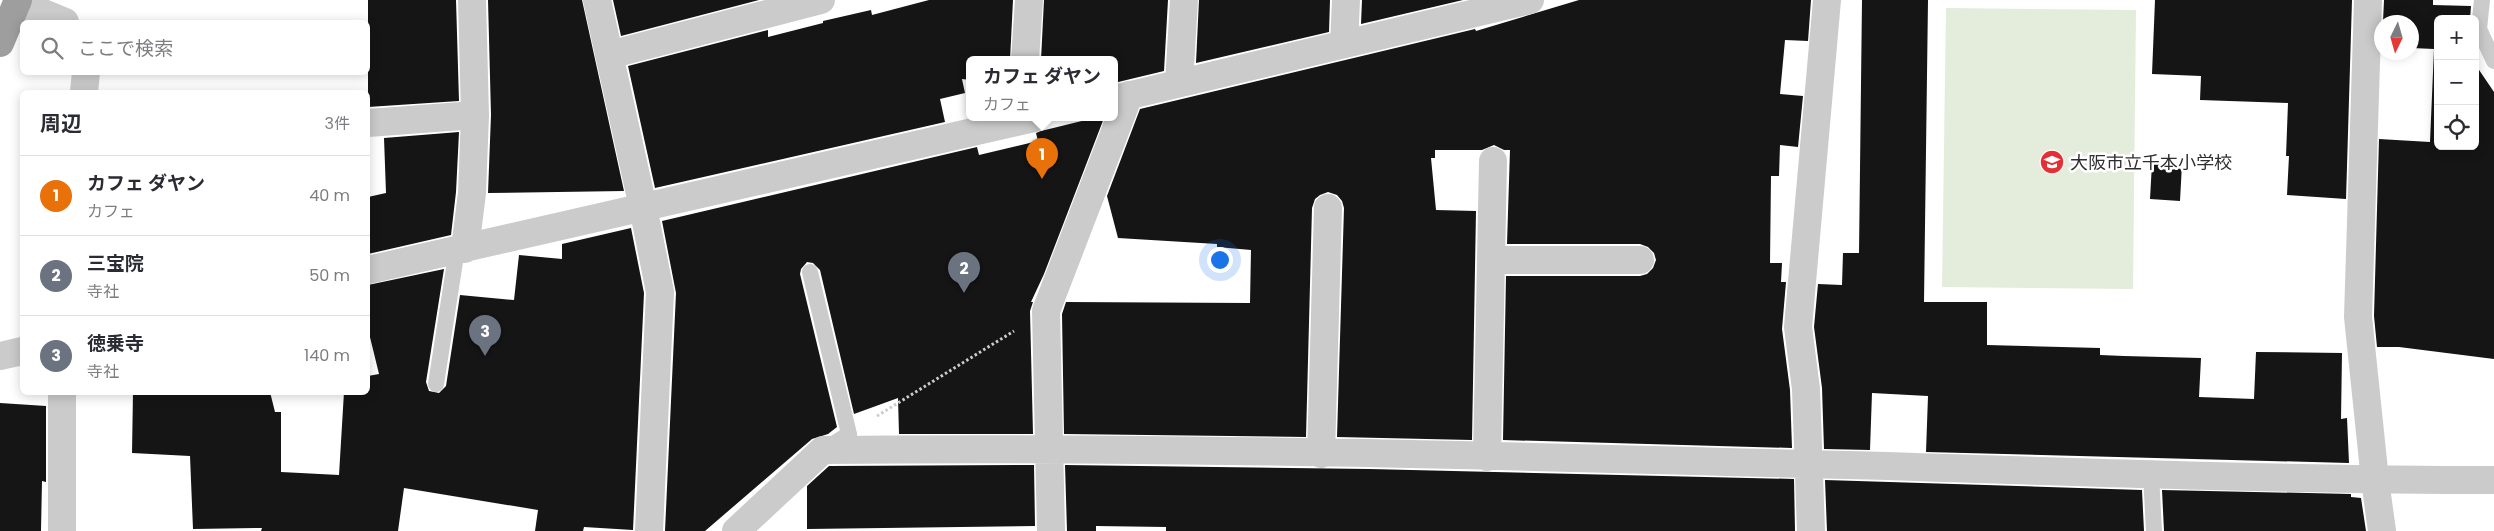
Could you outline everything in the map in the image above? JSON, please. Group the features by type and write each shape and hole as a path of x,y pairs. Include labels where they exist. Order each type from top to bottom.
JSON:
{"highway":[{"path":"0,43 18,1"}],"street":[{"path":"461,249 472,193 475,115 472,0"},
{"path":"597,0 643,206 660,292 649,531"},
{"path":"609,55 821,0"},
{"path":"1025,56 1029,0"},
{"path":"1179,83 1184,0"},
{"path":"1344,44 1346,0"},
{"path":"1122,97 1530,0"},
{"path":"1811,531 1806,389 1798,327 1827,0"},
{"path":"2368,0 2358,317 2382,531"},
{"path":"18,1 61,20"},
{"path":"84,90 86,75"},
{"path":"370,123 475,115"},
{"path":"370,270 1016,121"},
{"path":"1051,531 1046,311 1113,121"},
{"path":"1487,457 1494,161"},
{"path":"1321,454 1328,208"},
{"path":"1491,260 1640,260"},
{"path":"0,356 20,351"},
{"path":"62,395 62,531"},
{"path":"736,531 823,450 1048,448 1810,464 2375,480 2494,480"}],"lane":[{"path":"2482,0 2479,29 2494,61"},
{"path":"436,384 461,249"},
{"path":"810,272 849,434 823,450"},
{"path":"2150,474 2154,531"}],"path":[{"path":"849,434 1046,311"}],"green space":[{"path":"1946,8 2136,10 2133,289 1942,287"}],"building":[{"path":"368,0 456,0 459,101 370,107 368,75 370,75 370,20 368,20"},
{"path":"488,0 582,0 624,191 488,193 491,115"},
{"path":"613,0 759,0 621,36"},
{"path":"929,0 1013,0 1010,56 966,56 966,80 962,79 965,93 940,99 945,122 655,188 628,66 768,30 768,37 823,23 823,21 871,10 872,15"},
{"path":"1044,0 1168,0 1164,71 1118,82 1118,56 1041,56"},
{"path":"1199,0 1330,0 1329,32 1196,63"},
{"path":"1362,0 1463,0 1361,24"},
{"path":"1579,0 1811,0 1808,41 1785,40 1780,94 1803,96 1798,147 1780,145 1779,176 1771,176 1770,263 1782,263 1781,282 1786,282 1782,329 1790,390 1792,448 1503,440 1506,276 1640,276 1647,274 1653,268 1656,260 1654,253 1648,247 1640,244 1507,244 1510,150 1504,150 1494,145 1482,150 1435,150 1435,158 1431,158 1436,210 1476,211 1472,440 1337,437 1344,208 1342,201 1337,195 1328,192 1315,199 1312,208 1306,437 1064,434 1062,314 1066,302 1250,303 1251,250 1217,247 1217,244 1118,238 1107,196 1140,109 1475,29 1476,31"},
{"path":"1862,0 1928,0 1924,302 1987,302 1987,345 2100,348 2100,355 2201,358 2199,397 2254,399 2256,352 2342,353 2341,419 2347,418 2349,463 1926,452 1928,396 1872,393 1870,450 1824,449 1822,388 1814,327 1818,284 1842,285 1843,253 1859,253"},
{"path":"2155,0 2352,0 2346,199 2287,195 2289,156 2286,156 2288,103 2200,100 2201,76 2152,74"},
{"path":"2384,0 2433,0 2433,5 2471,6 2470,15 2434,15 2434,49 2419,48 2419,15 2383,15"},
{"path":"2434,49 2434,150 2479,150 2479,70 2494,92 2494,359 2399,347 2377,347 2374,316 2379,139 2430,142"},
{"path":"1082,121 1103,121 1044,274 1031,302 1033,302 1030,311 1033,434 899,434 898,398 854,414 820,270 813,263 807,262 801,269 800,274 837,427 828,434 812,439 705,531 665,531 676,293 662,221 977,147 979,155 1038,141 1036,133"},
{"path":"459,132 456,192 451,235 370,254 370,197 386,193 384,138"},
{"path":"2152,163 2182,164 2180,201 2150,199"},
{"path":"631,228 644,293 633,530 584,527 583,531 535,531 538,510 404,488 398,531 261,531 262,528 193,529 190,456 132,453 133,395 271,395 275,412 281,412 281,472 339,475 344,395 370,395 370,376 379,374 370,337 370,285 444,269 426,382 429,391 439,393 446,386 460,295 514,300 519,255 562,259 562,244"},
{"path":"0,403 46,406 46,482 42,481 41,531 0,531"},
{"path":"1034,465 1035,526 807,529 807,486 829,466"},
{"path":"1065,465 1369,469 1794,479 1795,531 1166,531 1166,527 1096,526 1096,531 1067,531"},
{"path":"1825,480 2142,490 2144,531 1827,531"},
{"path":"2162,490 2351,494 2351,497 2361,498 2366,531 2164,531"}],"place":[{"name":"大阪市立千本小学校","path":"2052,162"},
{"name":"カフェ ダヤン","path":"1042,179"},
{"name":"三宝院","path":"964,293"},
{"name":"徳乗寺","path":"485,356"}]}
